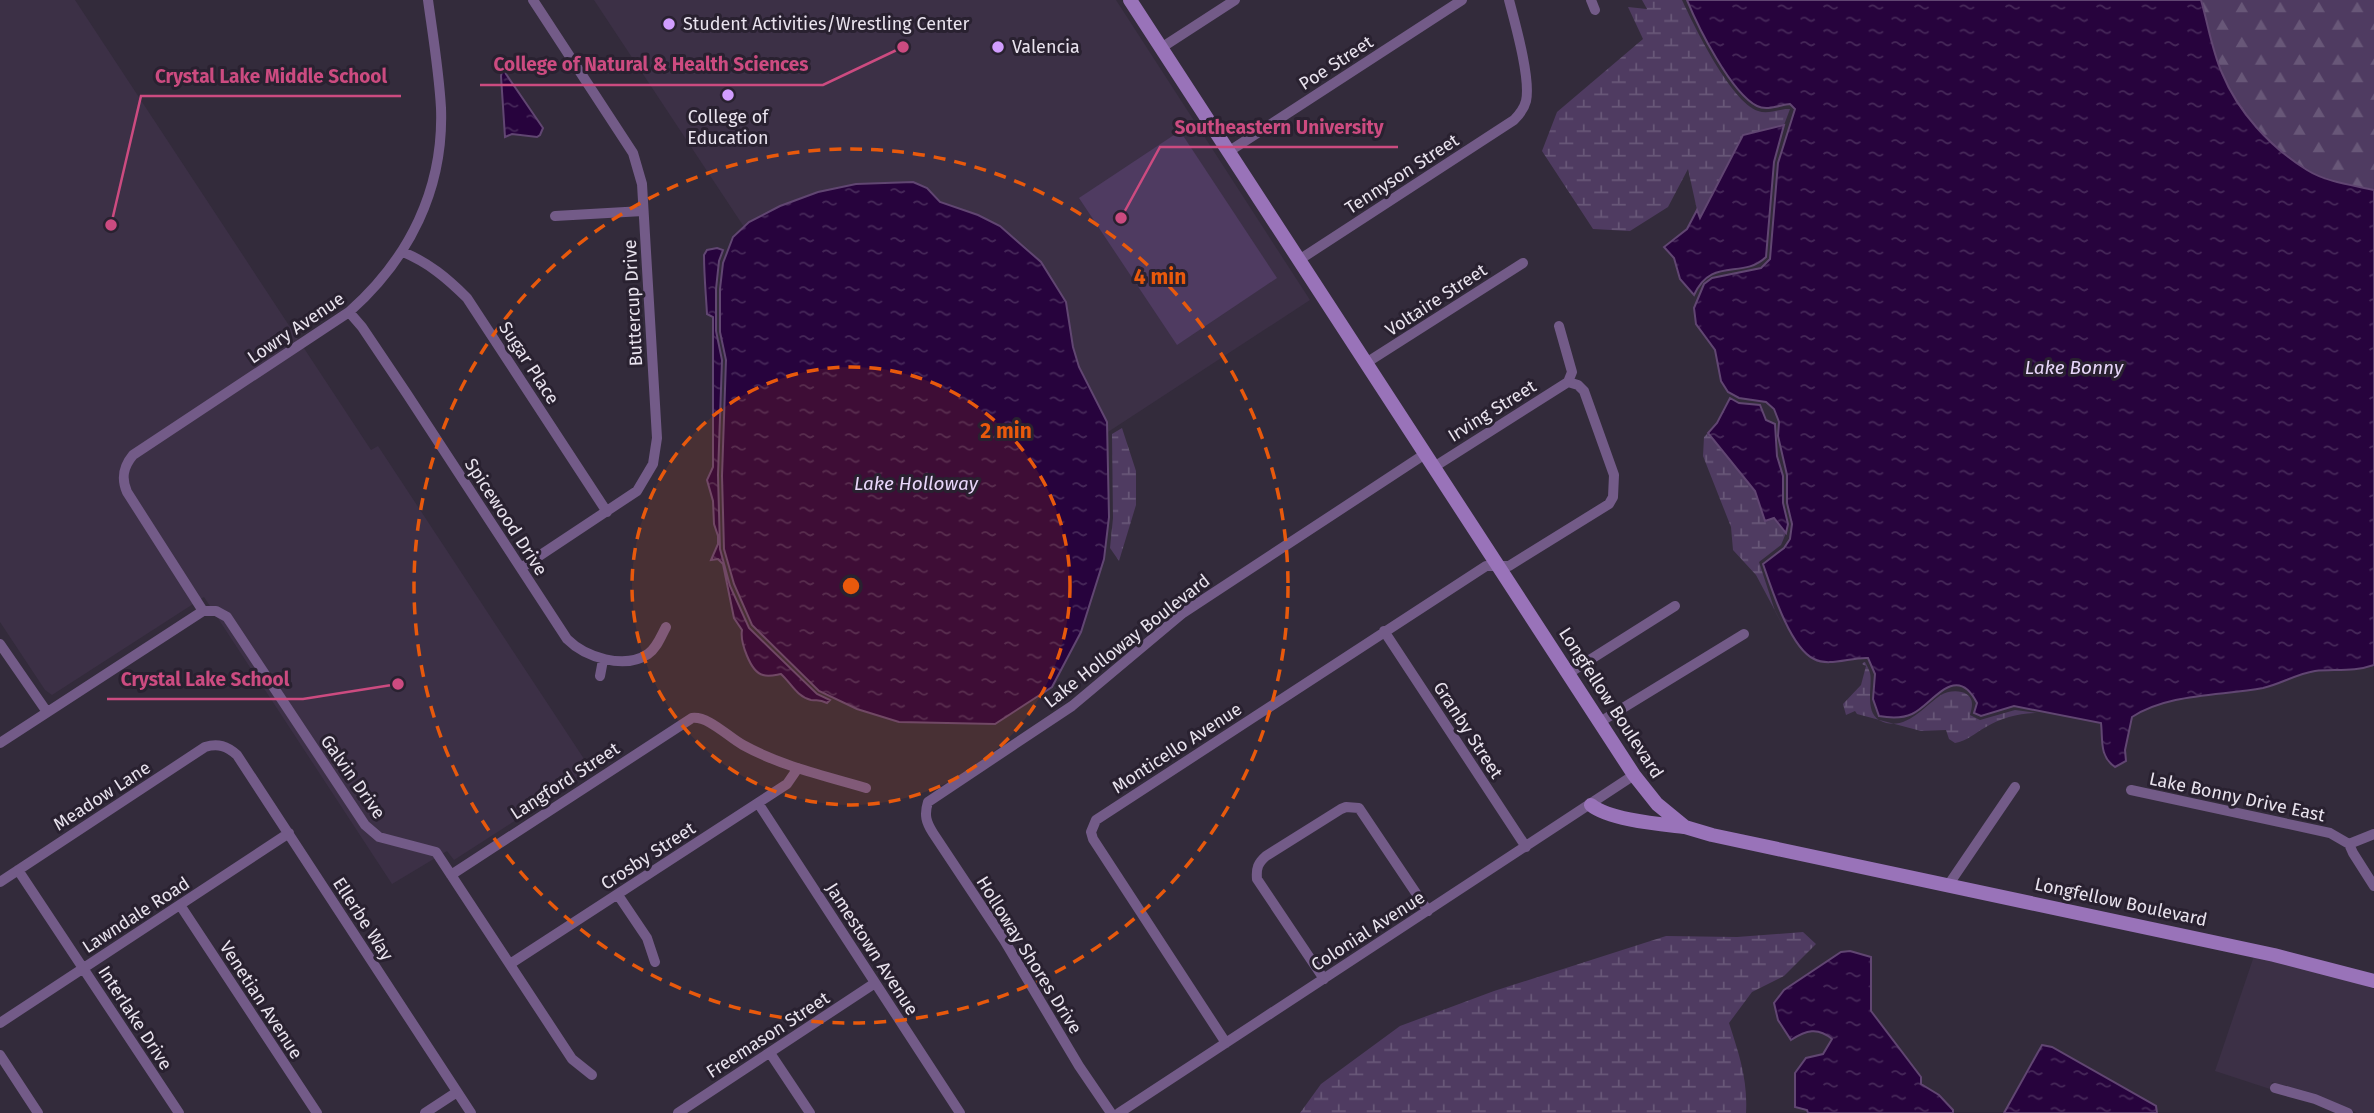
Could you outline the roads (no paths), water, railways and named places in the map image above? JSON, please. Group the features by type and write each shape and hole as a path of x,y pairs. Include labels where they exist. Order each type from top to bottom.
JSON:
{"street":[{"name":"Lowry Avenue","path":"204,611 127,492 123,483 127,462 133,455 349,312 381,280 403,252 426,207 439,155 441,108 428,0"},
{"name":"Buttercup Drive","path":"521,568 637,491 647,477 656,451 642,184 633,153 533,0"},
{"name":"Longfellow Boulevard","path":"1130,0 1634,775 1657,804 1685,827 1793,853 1950,884 2274,955 2374,981"},
{"path":"1161,48 1235,0"},
{"name":"Poe Street","path":"1228,152 1462,0"},
{"name":"Tennyson Street","path":"1299,260 1521,113 1527,96 1516,26 1508,0"},
{"path":"555,216 643,211"},
{"name":"Sugar Place","path":"403,252 443,273 467,298 607,512"},
{"name":"Voltaire Street","path":"1366,363 1522,263"},
{"name":"Spicewood Drive","path":"349,312 377,349 567,639 587,654 603,660"},
{"path":"1559,326 1572,372 1568,382"},
{"name":"Irving Street","path":"1434,467 1568,382"},
{"name":"Monticello Avenue","path":"1226,1042 1093,839 1093,825 1096,820 1486,565 1508,566 1609,504 1613,497 1614,475 1584,391 1578,385 1568,382"},
{"name":"Lake Holloway Boulevard","path":"925,813 928,802 935,795 1072,706 1183,613 1425,454"},
{"path":"1569,673 1675,606"},
{"path":"0,743 204,611"},
{"name":"Galvin Drive","path":"204,611 216,611 227,617 365,825 379,837 436,852 572,1059 592,1075"},
{"path":"600,676 603,660 645,656 654,649 666,627"},
{"name":"Granby Street","path":"1384,631 1526,847"},
{"path":"1600,722 1744,634"},
{"path":"0,644 47,712"},
{"name":"Langford Street","path":"451,875 684,722 699,717 748,748 798,768"},
{"name":"Meadow Lane","path":"0,882 205,747 223,747"},
{"name":"Ellerbe Way","path":"223,747 237,755 471,1113"},
{"path":"798,768 866,788"},
{"name":"Crosby Street","path":"510,964 787,784 798,768"},
{"name":"Colonial Avenue","path":"1119,1113 1634,775"},
{"path":"1950,884 2015,787"},
{"name":"Lake Bonny Drive East","path":"2131,790 2330,833 2349,844"},
{"name":"Jamestown Avenue","path":"758,803 960,1113"},
{"path":"1591,805 1598,811 1685,827"},
{"path":"1324,979 1257,878 1256,870 1266,856 1341,809 1359,808 1428,911"},
{"name":"Holloway Shores Drive","path":"925,813 933,834 1004,940 1079,1066 1111,1113"},
{"name":"Lawndale Road","path":"0,1023 289,834"},
{"path":"2374,834 2349,844 2374,886"},
{"name":"Interlake Drive","path":"18,870 179,1113"},
{"path":"618,895 647,938 655,962"},
{"name":"Venetian Avenue","path":"180,905 317,1113"},
{"name":"Freemason Street","path":"678,1113 875,983"},
{"path":"770,1053 810,1113"},
{"path":"0,1055 38,1113"},
{"path":"2275,1088 2315,1098 2348,1113"},
{"path":"425,1113 457,1092"}],"water":[{"name":"Lake Bonny","path":"1687,0 2201,0 2222,73 2237,101 2257,128 2280,151 2314,174 2339,183 2374,190 2374,665 2315,671 2263,688 2162,703 2132,717 2125,750 2126,761 2115,767 2104,753 2101,723 2014,706 1981,716 1974,713 1977,703 1969,691 1961,686 1944,689 1908,716 1879,716 1873,699 1875,674 1868,658 1826,662 1805,653 1782,616 1763,564 1784,548 1790,539 1792,524 1787,503 1787,475 1778,436 1779,422 1774,409 1766,402 1739,398 1728,392 1721,381 1715,350 1696,324 1694,308 1704,284 1712,278 1761,268 1770,259 1778,163 1795,109 1790,104 1761,107 1747,99 1716,58"},
{"path":"503,66 543,128 537,137 512,134 505,137 501,76"},
{"path":"1784,125 1774,162 1766,257 1757,264 1709,276 1694,295 1680,279 1674,258 1664,247 1687,229 1697,210 1700,218 1743,135"},
{"name":"Lake Holloway","path":"913,182 927,188 940,202 1000,226 1041,262 1066,302 1079,367 1107,422 1109,517 1104,559 1081,632 1052,687 995,724 899,722 857,709 819,691 752,625 734,584 724,549 722,476 726,360 720,332 720,289 723,263 733,237 749,222 780,206 818,192 856,184"},
{"path":"707,250 723,250 716,289 716,331 722,360 718,475 720,549 730,586 749,628 817,694 830,700 827,703 802,696 781,674 765,676 758,673 750,662 744,648 742,630 734,618 723,564 718,559 711,560 718,544 713,501 707,480 713,467 713,317 707,314 704,255"},
{"path":"1730,398 1739,403 1760,405 1766,420 1775,424 1777,456 1783,476 1783,503 1788,524 1786,533 1774,518 1765,521 1755,491 1708,433 1717,423"},
{"path":"1850,951 1871,957 1871,1011 1921,1077 1921,1084 1939,1095 1953,1113 1808,1113 1807,1110 1795,1107 1795,1073 1806,1058 1823,1054 1832,1039 1812,1031 1791,1040 1778,1020 1774,1003 1784,990 1841,952"},
{"path":"2042,1045 2052,1047 2156,1106 2157,1113 2004,1113"}],"place":[{"name":"Student Activities/Wrestling Center","path":"669,24"},
{"name":"College of Natural & Health Sciences","path":"903,47"},
{"name":"Valencia","path":"998,47"},
{"name":"College of Education","path":"728,95"},
{"name":"Southeastern University","path":"1121,218"},
{"name":"Crystal Lake Middle School","path":"111,225"},
{"name":"Crystal Lake School","path":"398,684"}]}
